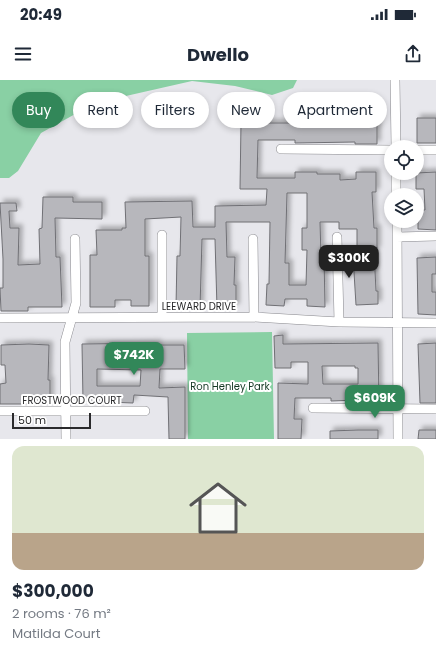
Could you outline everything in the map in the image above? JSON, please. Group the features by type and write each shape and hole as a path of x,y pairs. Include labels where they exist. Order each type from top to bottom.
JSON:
{"street":[{"path":"395,80 396,140"},
{"path":"281,149 384,150"},
{"path":"424,150 436,150"},
{"path":"397,228 398,439"},
{"path":"162,235 162,318"},
{"path":"397,237 436,236"},
{"path":"338,237 339,322"},
{"path":"253,238 254,317"},
{"path":"66,439 65,342 76,303 75,240"},
{"name":"LEEWARD DRIVE","path":"0,318 254,317 339,322 436,323"},
{"path":"313,408 436,409"},
{"name":"FROSTWOOD COURT","path":"0,411 145,411"}],"green space":[{"path":"0,80 297,80 293,88 275,94 275,92 260,92 235,86 192,81 133,94 133,92 73,92 73,115 65,120 65,92 12,92 12,128 50,128 41,133 18,171 9,178 0,178"},
{"name":"Ron Henley Park","path":"272,332 274,439 188,439 187,333"}],"building":[{"path":"417,118 436,118 436,143 424,143 424,140 417,140"},
{"path":"275,123 283,123 283,128 377,128 377,144 355,144 355,142 295,143 295,140 258,140 257,178 295,178 295,172 317,172 317,174 340,174 340,180 356,179 356,172 376,172 376,192 372,192 374,228 377,228 377,250 374,250 378,304 356,305 353,256 357,256 357,229 339,229 339,222 320,222 321,256 324,256 325,307 307,306 307,299 285,299 284,306 266,305 267,284 269,284 270,222 226,222 227,257 235,257 234,285 236,285 236,307 217,308 215,239 202,239 200,308 176,307 177,256 180,256 181,217 145,219 145,256 149,256 149,306 131,306 131,300 115,300 115,307 90,307 90,255 97,255 96,230 122,230 122,228 126,228 125,202 192,201 193,227 215,227 215,206 266,205 267,189 240,189 241,128 275,128","holes":["287,193 307,193 307,228 302,228 302,250 307,250 306,285 289,285 289,263 285,263"]},
{"path":"436,172 436,230 418,229 424,228 425,210 424,188 416,188 416,180 424,180 424,173"},
{"path":"43,197 73,197 73,202 102,202 102,219 55,218 56,257 60,257 62,307 28,307 28,311 1,311 0,288 3,288 3,259 0,203 16,203 17,211 9,211 10,228 19,228 18,265 40,264 39,229 42,228"},
{"path":"436,257 436,274 432,274 432,292 436,292 436,315 418,314 417,258"},
{"path":"283,335 283,344 378,343 379,403 358,402 358,400 331,401 331,398 295,398 294,419 302,419 301,439 278,439 278,383 308,384 308,362 291,362 291,368 275,368 274,336","holes":["322,366 355,366 355,368 358,368 358,384 323,384"]},
{"path":"158,343 158,345 184,345 185,369 160,369 159,388 185,387 185,439 169,439 168,397 134,395 133,403 83,401 82,344","holes":["97,369 141,370 140,386 97,386"]},
{"path":"436,343 436,403 420,403 418,344"},
{"path":"1,345 49,345 48,380 50,380 50,404 0,404 0,384 6,383 5,365 1,365"},
{"path":"378,430 378,439 330,439 330,431"},
{"path":"419,430 436,430 436,439 418,439"}]}
